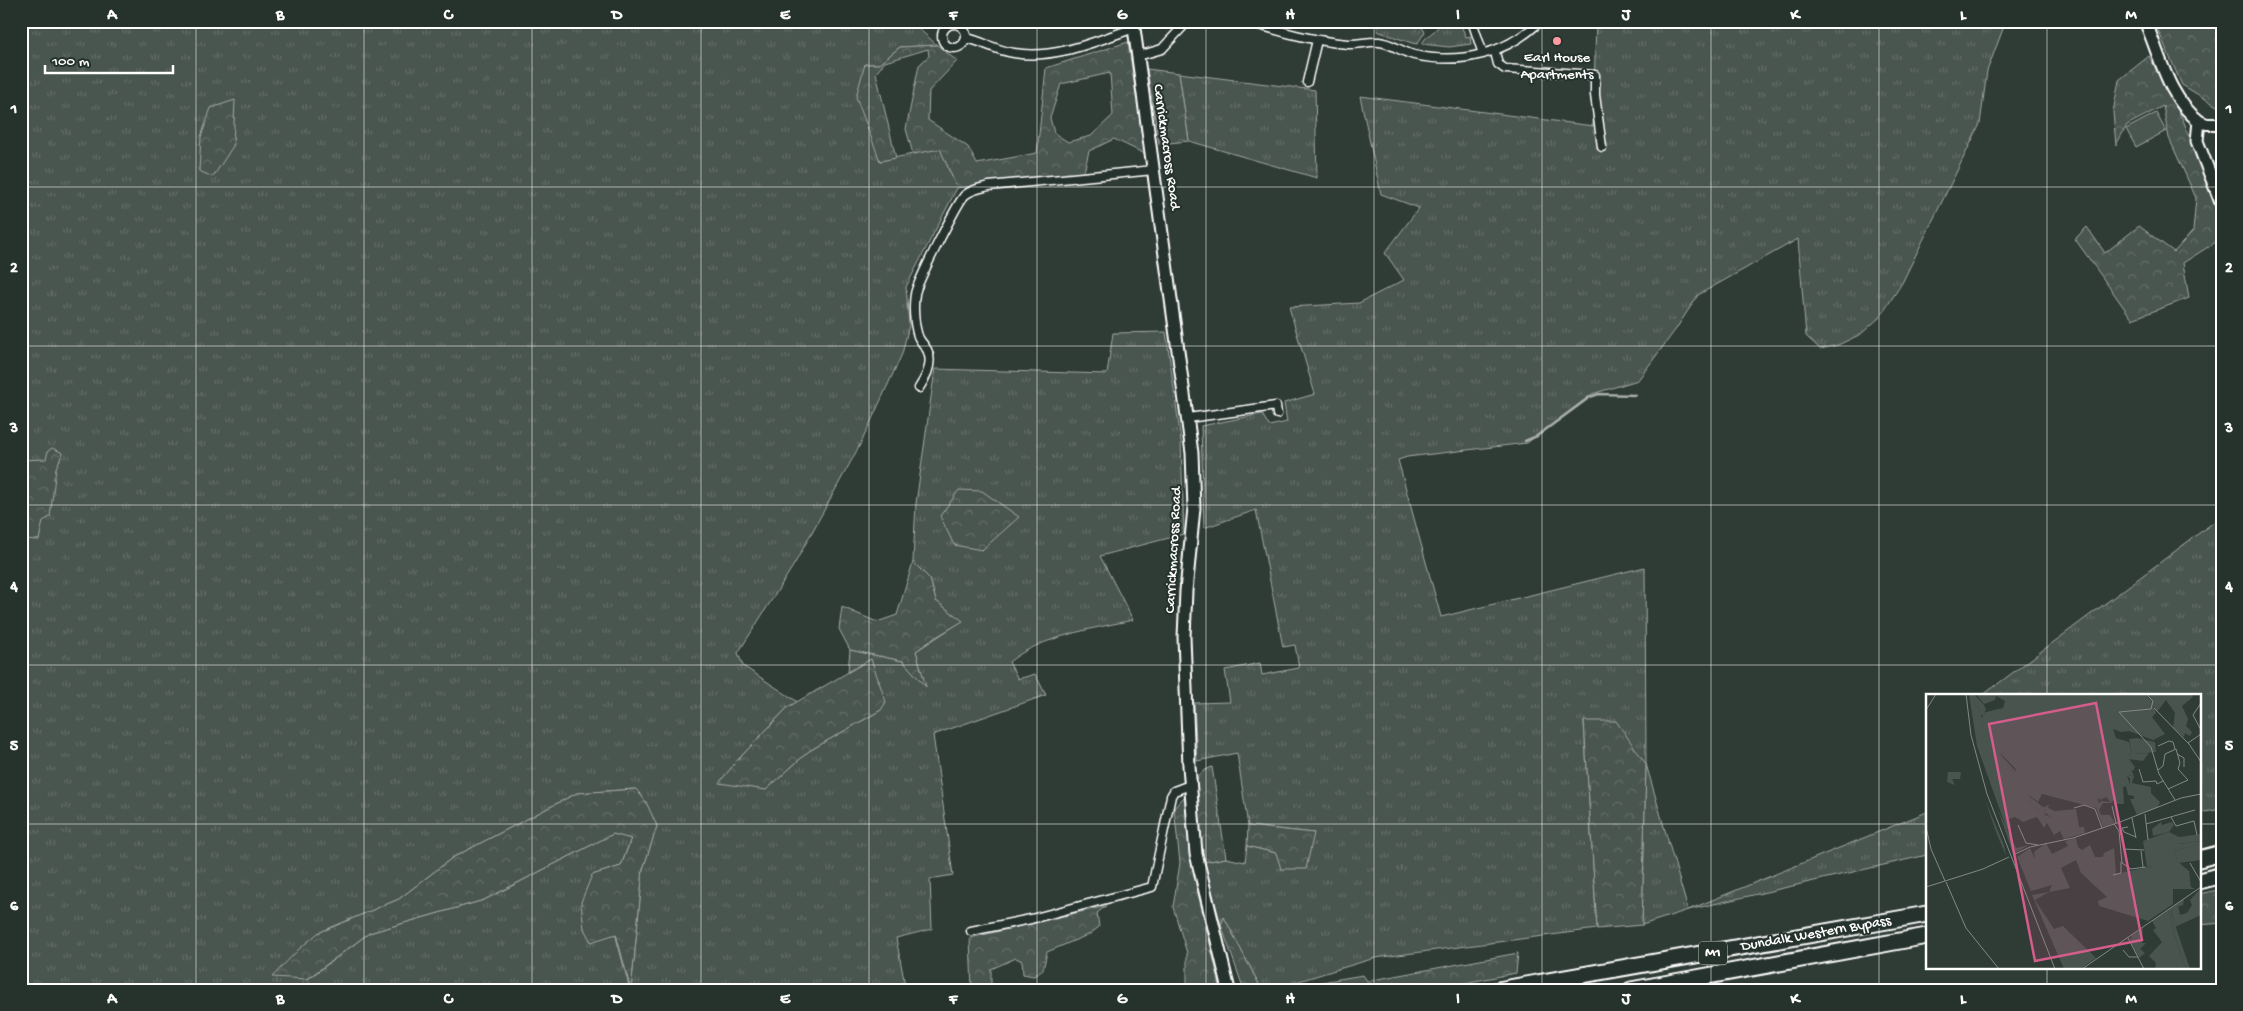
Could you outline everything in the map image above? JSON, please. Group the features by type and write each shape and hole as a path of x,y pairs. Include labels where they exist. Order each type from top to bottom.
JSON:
{"highway":[{"path":"2200,859 2222,853"},
{"path":"2200,880 2222,875"},
{"name":"Dundalk Western Bypass","path":"1498,990 1926,914"},
{"name":"Dundalk Western Bypass","path":"1631,990 1926,936"}],"main road":[{"path":"2145,21 2171,86 2188,113 2199,121 2197,141 2222,205"},
{"name":"Carrickmacross Road","path":"1134,25 1192,453 1194,508 1186,591 1184,645 1190,785 1196,854 1229,990"}],"street":[{"path":"1138,56 1162,49 1188,21"},
{"path":"1245,21 1317,40 1351,44 1380,42 1403,52 1430,57 1458,58 1495,52 1526,36 1540,21"},
{"path":"1472,21 1483,54"},
{"path":"966,38 1014,53 1039,54 1062,52 1134,25"},
{"path":"1307,82 1317,40"},
{"path":"1495,52 1498,64 1505,69 1595,75 1595,95 1602,147"},
{"path":"2199,121 2208,124 2222,124"},
{"path":"919,388 926,377 930,360 928,352 918,337 915,323 915,293 963,196 974,190 990,186 1154,170"},
{"path":"1188,418 1276,406 1277,414"},
{"path":"971,931 1032,919 1152,887 1171,796 1174,791 1190,785"}],"green space":[{"path":"21,21 916,21 919,29 937,45 900,47 879,64 865,64 880,161 940,148 957,188 906,287 909,325 902,354 861,443 795,563 738,653 743,666 798,702 788,707 735,763 766,790 809,751 881,710 871,659 848,672 850,650 903,661 925,685 916,651 962,621 936,601 930,579 913,562 916,503 935,369 1107,374 1113,333 1166,332 1181,441 1184,534 1100,556 1133,620 1085,630 1051,640 1021,653 1009,662 1018,679 1035,674 1046,695 933,735 953,875 930,879 932,929 896,938 906,990 631,990 643,869 657,826 635,789 577,793 452,858 399,899 318,933 308,979 369,933 484,900 613,834 631,838 621,866 592,875 615,933 630,990 21,990"},
{"path":"1378,21 1418,21 1425,32 1417,44 1412,43 1377,31"},
{"path":"1441,21 1459,21 1466,37 1470,36 1471,44 1449,47 1422,44"},
{"path":"1596,21 2006,21 1987,71 1980,124 1902,283 1880,317 1861,334 1838,345 1820,349 1806,336 1798,239 1698,295 1676,329 1638,380 1592,394 1527,443 1407,457 1398,460 1441,617 1645,567 1646,764 1584,722 1597,929 1375,958 1269,990 1262,990 1224,918 1221,925 1204,862 1226,858 1245,862 1247,846 1276,853 1314,833 1248,826 1237,753 1197,761 1194,703 1230,702 1225,670 1260,663 1262,675 1299,668 1295,645 1283,647 1256,510 1204,528 1201,426 1262,414 1269,426 1287,422 1284,403 1315,394 1289,307 1359,303 1404,280 1385,253 1419,208 1381,194 1360,96 1593,126"},
{"path":"2154,21 2222,21 2222,109 2182,85"},
{"path":"1128,42 1145,154 1114,139 1089,151 1084,172 957,188 940,149 913,154 906,129 919,65 929,56 928,49 885,62 876,73 896,158 880,161 856,97 865,64 879,64 900,47 937,45 957,61 929,91 928,120 968,147 977,164 1037,153 1046,68","holes":["1110,73 1113,115 1091,136 1068,142 1054,133 1050,118 1061,84"]},
{"path":"2149,56 2183,120 2222,215 2222,238 2183,263 2189,298 2132,319 2075,239 2087,227 2105,253 2139,226 2174,252 2193,231 2196,198 2169,138 2163,106 2127,125 2116,145 2113,112 2119,80"},
{"path":"1147,69 1179,73 1189,141 1159,144"},
{"path":"1179,73 1315,90 1317,178 1189,141"},
{"path":"235,100 233,146 213,177 199,171 201,137 211,108"},
{"path":"2156,113 2166,131 2136,147 2126,129"},
{"path":"52,448 63,453 56,468 50,517 43,521 39,540 21,539 21,460 46,459 48,451"},
{"path":"959,490 982,491 1019,517 982,550 954,545 940,516"},
{"path":"2222,516 2222,809 2200,813 2200,694 1984,694"},
{"path":"913,562 930,579 936,601 963,621 916,651 926,687 903,661 850,650 839,629 842,607 877,622 897,615"},
{"path":"871,659 886,702 881,710 809,751 766,790 719,783 735,763 788,707"},
{"path":"1584,721 1616,721 1646,764 1642,925 1597,929"},
{"path":"1646,764 1688,910 1642,925"},
{"path":"1212,767 1226,858 1204,862 1196,806 1196,785 1200,775"},
{"path":"636,789 646,802 657,826 643,869 631,990 616,934 591,942 584,929 581,902 592,875 621,866 631,839 613,834 484,900 369,933 307,979 272,977 299,949 318,933 399,899 452,858 577,793"},
{"path":"1184,797 1196,885 1221,990 1182,990 1187,988 1187,953 1173,907 1180,863 1174,808"},
{"path":"1926,812 1926,855 1688,910"},
{"path":"1248,826 1314,833 1306,869 1281,869 1276,853 1247,846"},
{"path":"2222,889 2222,923 2200,925 2200,894"},
{"path":"1106,906 1097,913 1099,927 1090,934 1047,952 1043,970 1034,976 1023,974 1022,961 1016,958 991,969 991,990 972,990 970,938"},
{"path":"1224,917 1262,990 1244,990 1221,925"},
{"path":"1518,953 1516,973 1428,990 1274,990 1363,975 1367,981"}],"waterway":[{"path":"1525,441 1537,436 1590,397 1599,394 1636,395"}],"place":[{"name":"Earl House Apartments","path":"1557,41"}]}
